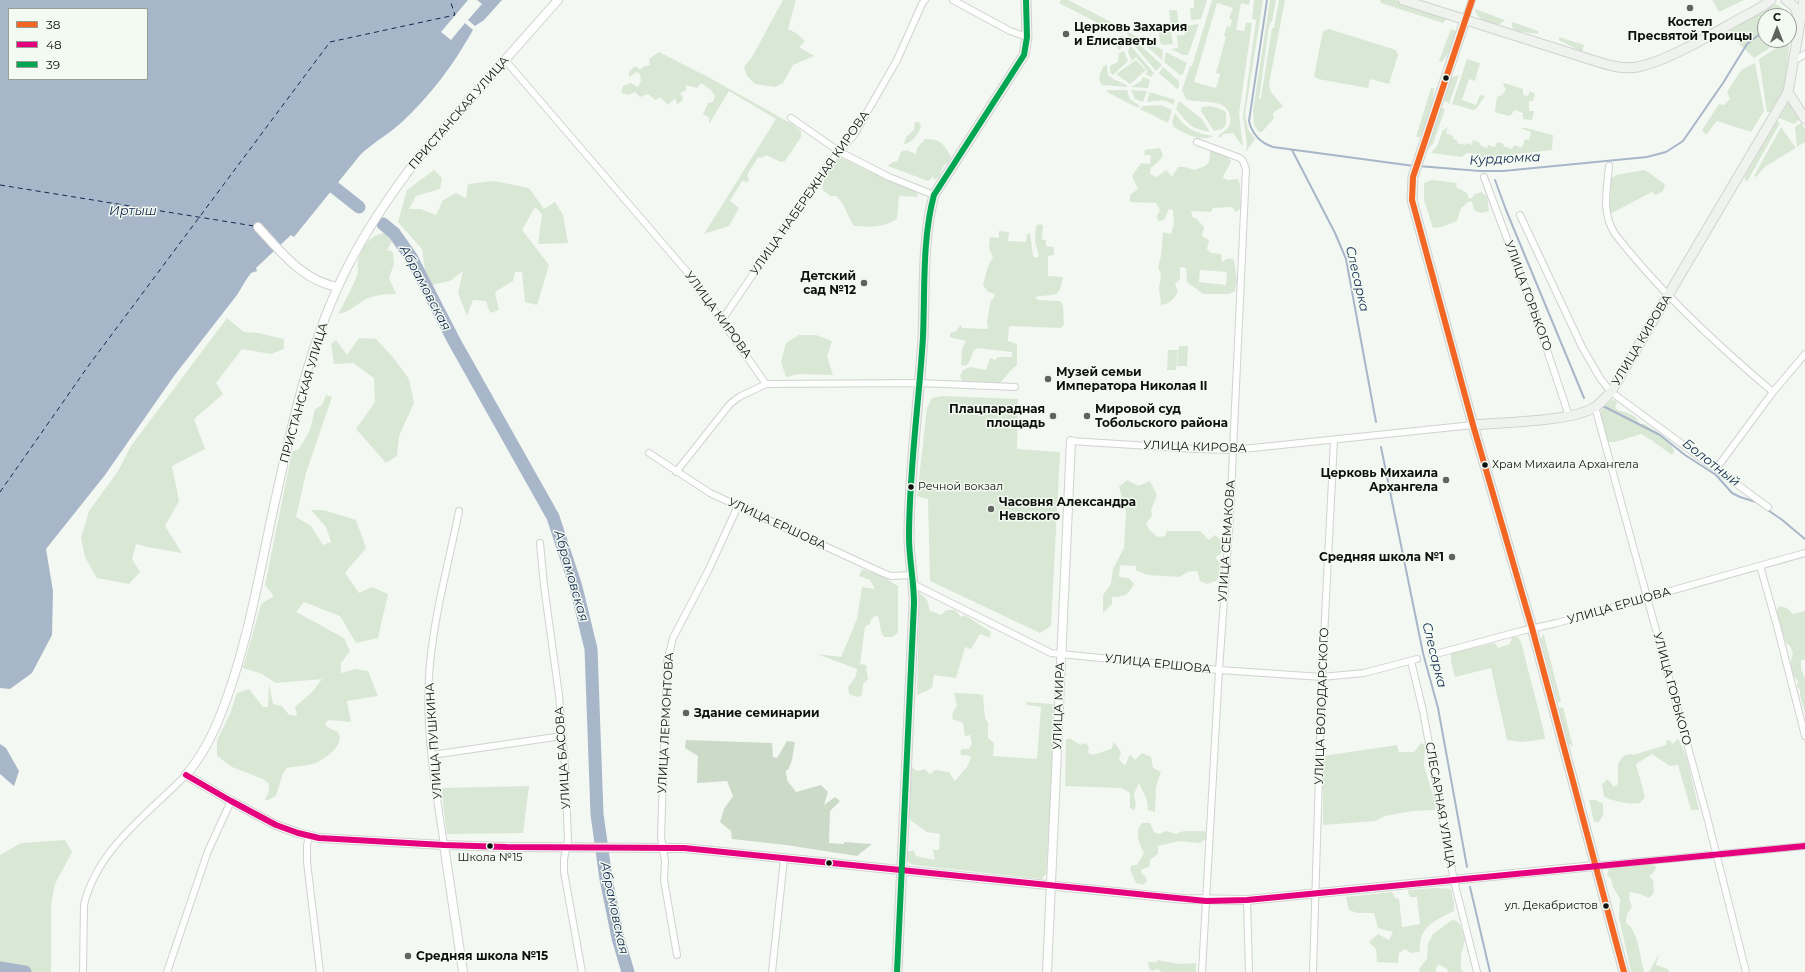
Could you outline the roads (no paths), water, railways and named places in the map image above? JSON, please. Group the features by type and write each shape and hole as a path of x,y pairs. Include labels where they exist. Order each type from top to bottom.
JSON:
{"main road":[{"path":"897,972 911,695 913,586 909,549 909,524 913,438 919,383 929,222 934,195 1021,62 1027,37 1026,0"},
{"path":"1403,0 1589,59 1625,68 1646,65 1668,56 1769,2 1778,0"},
{"path":"1786,0 1792,4 1797,11 1799,28"},
{"name":"УЛИЦА КИРОВА","path":"1473,425 1569,416 1595,407 1611,392 1788,92 1804,0"},
{"path":"1465,20 1413,178 1411,192 1413,208 1473,425 1532,628 1594,866 1624,972"},
{"path":"1788,92 1805,119"}],"street":[{"name":"ПРИСТАНСКАЯ УЛИЦА","path":"186,775 204,752 212,735 228,696 238,664 253,608 275,498 297,408 319,334 338,287 363,238 398,185 420,157 558,0"},
{"name":"УЛИЦА НАБЕРЕЖНАЯ КИРОВА","path":"722,320 796,209 828,165 854,135 897,60 925,0"},
{"path":"954,0 1010,31 1027,37"},
{"path":"1465,20 1472,0"},
{"path":"1794,61 1805,54"},
{"name":"УЛИЦА КИРОВА","path":"505,60 678,261 722,320 766,384"},
{"path":"791,118 840,152 889,177 934,195"},
{"name":"УЛИЦА СЕМАКОВА","path":"1197,142 1240,158 1243,161 1246,170 1230,516 1219,670 1202,972"},
{"path":"1609,166 1606,213 1608,223 1623,244 1668,295 1773,392"},
{"name":"УЛИЦА ГОРЬКОГО","path":"1484,177 1534,311 1569,416"},
{"name":"УЛИЦА ГОРЬКОГО","path":"1520,215 1582,347 1600,378 1611,392 1768,507"},
{"path":"258,227 292,263 310,278 338,287"},
{"path":"1716,469 1773,392 1805,354"},
{"path":"676,472 730,404 739,397 766,384 919,383 1015,386"},
{"name":"УЛИЦА ГОРЬКОГО","path":"1595,407 1706,813 1746,972"},
{"name":"УЛИЦА КИРОВА","path":"1071,441 1233,450 1473,425"},
{"name":"УЛИЦА ВОЛОДАРСКОГО","path":"1313,972 1317,894 1322,677 1334,440"},
{"name":"УЛИЦА МИРА","path":"1047,972 1071,441"},
{"name":"УЛИЦА ЕРШОВА","path":"648,453 676,472 738,506 883,573 891,576 912,575"},
{"name":"УЛИЦА ЛЕРМОНТОВА","path":"677,955 664,880 665,861 661,829 668,654 673,638 708,571 738,506"},
{"name":"УЛИЦА ПУШКИНА","path":"460,511 435,631 430,664 429,710 432,755 463,972"},
{"name":"УЛИЦА БАСОВА","path":"540,543 544,586 559,690 566,782 568,840 564,859 564,872 582,972"},
{"name":"УЛИЦА ЕРШОВА","path":"1432,655 1646,598 1805,553"},
{"path":"1760,566 1805,736"},
{"name":"УЛИЦА ЕРШОВА","path":"913,586 917,586 1051,653 1219,670 1322,677 1364,673 1414,660"},
{"name":"СЛЕСАРНАЯ УЛИЦА","path":"1414,660 1454,881 1476,972"},
{"path":"432,755 562,736"},
{"path":"83,972 84,905 86,894 102,861 118,841 186,775 231,802 276,825 309,836 340,840 566,849 663,848 1206,901 1247,900 1317,894 1805,846"},
{"path":"167,972 208,851 231,802"},
{"path":"309,836 307,862 320,972"},
{"path":"772,972 784,859"},
{"path":"1247,900 1249,972"}],"water":[{"name":"Иртыш","path":"0,0 468,0 441,32 451,40 465,23 473,30 441,79 413,112 361,154 294,237 291,235 256,268 257,271 251,273 237,295 174,376 105,475 46,549 53,591 52,635 32,673 10,689 0,688"},
{"path":"477,0 502,0 484,20 475,26 468,20 482,4"},
{"path":"0,744 6,748 19,771 14,786 0,774"}],"waterway":[{"name":"Курдюмка","path":"1267,0 1249,121 1255,134 1265,143 1273,147 1414,166"},
{"name":"Курдюмка","path":"1418,166 1480,171 1503,171 1647,157 1666,152 1683,141 1723,83 1747,44 1757,36"},
{"name":"Слесарка","path":"1292,150 1335,233 1346,259 1376,422"},
{"name":"Абрамовская","path":"321,177 359,207"},
{"name":"Болотный","path":"1495,180 1584,398"},
{"name":"Абрамовская","path":"383,224 394,233 411,257 454,341 553,517 576,587 591,649 597,814 606,879 618,938 628,972"},
{"name":"Болотный","path":"1603,406 1660,435 1685,455 1716,475 1732,493 1756,502 1781,519 1805,539"},
{"name":"Слесарка","path":"1381,447 1423,653 1438,708 1467,867"},
{"name":"Слесарка","path":"1470,887 1490,972"},
{"path":"0,968 25,972"}],"place":[{"name":"Костел Пресвятой Троицы","path":"1690,8"},
{"name":"Церковь Захария и Елисаветы","path":"1066,34"},
{"name":"Детский сад №12","path":"864,283"},
{"name":"Музей семьи Императора Николая II","path":"1048,379"},
{"name":"Плацпарадная площадь","path":"1053,416"},
{"name":"Мировой суд Тобольского района","path":"1087,416"},
{"name":"Храм Михаила Архангела","path":"1485,465"},
{"name":"Церковь Михаила Архангела","path":"1446,480"},
{"name":"Речной вокзал","path":"911,487"},
{"name":"Часовня Александра Невского","path":"991,509"},
{"name":"Средняя школа №1","path":"1452,557"},
{"name":"Здание семинарии","path":"686,713"},
{"name":"Школа №15","path":"490,846"},
{"name":"ул. Декабристов","path":"1606,906"},
{"name":"Средняя школа №15","path":"408,956"}]}
